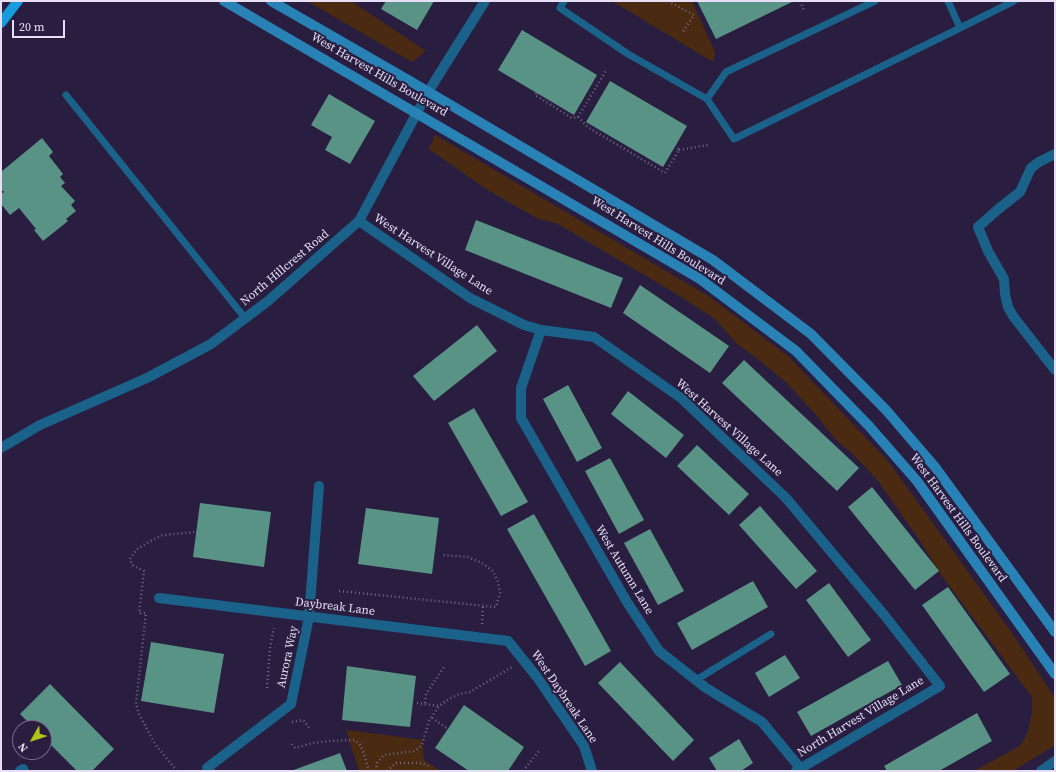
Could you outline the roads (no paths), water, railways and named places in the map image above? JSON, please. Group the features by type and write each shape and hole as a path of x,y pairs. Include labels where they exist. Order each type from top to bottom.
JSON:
{"main road":[{"path":"1,23 18,1"}],"street":[{"name":"West Harvest Hills Boulevard","path":"224,1 417,112 700,279 796,351 869,426 917,481 1055,674"},
{"name":"West Harvest Hills Boulevard","path":"271,1 713,260 811,334 886,410 935,467 1055,632"},
{"name":"North Hillcrest Road","path":"1,448 40,426 147,378 211,344 268,301 359,221 428,92 485,1"},
{"path":"1055,154 1031,168 1020,192 996,210 978,227 988,250 1004,279 1008,307 1013,316 1055,370"},
{"name":"West Harvest Village Lane","path":"359,221 470,298 524,325 541,330 594,337 681,398 786,498 885,616 940,686"},
{"name":"West Autumn Lane","path":"541,330 521,388 521,418 627,602 659,652 706,688 762,722 798,770"},
{"name":"Aurora Way","path":"208,769 291,704 309,617 318,486"},
{"name":"Daybreak Lane","path":"159,598 508,641"},
{"name":"West Daybreak Lane","path":"508,641 538,677 584,746 592,771"},
{"name":"North Harvest Village Lane","path":"798,770 940,686"},
{"path":"1041,771 1055,761"}],"lane":[{"path":"564,1 560,8 628,54 707,99 734,139 1014,1"},
{"path":"707,99 726,72 875,1"},
{"path":"948,1 960,28"},
{"path":"66,96 245,318"},
{"path":"696,680 771,634"}]}
